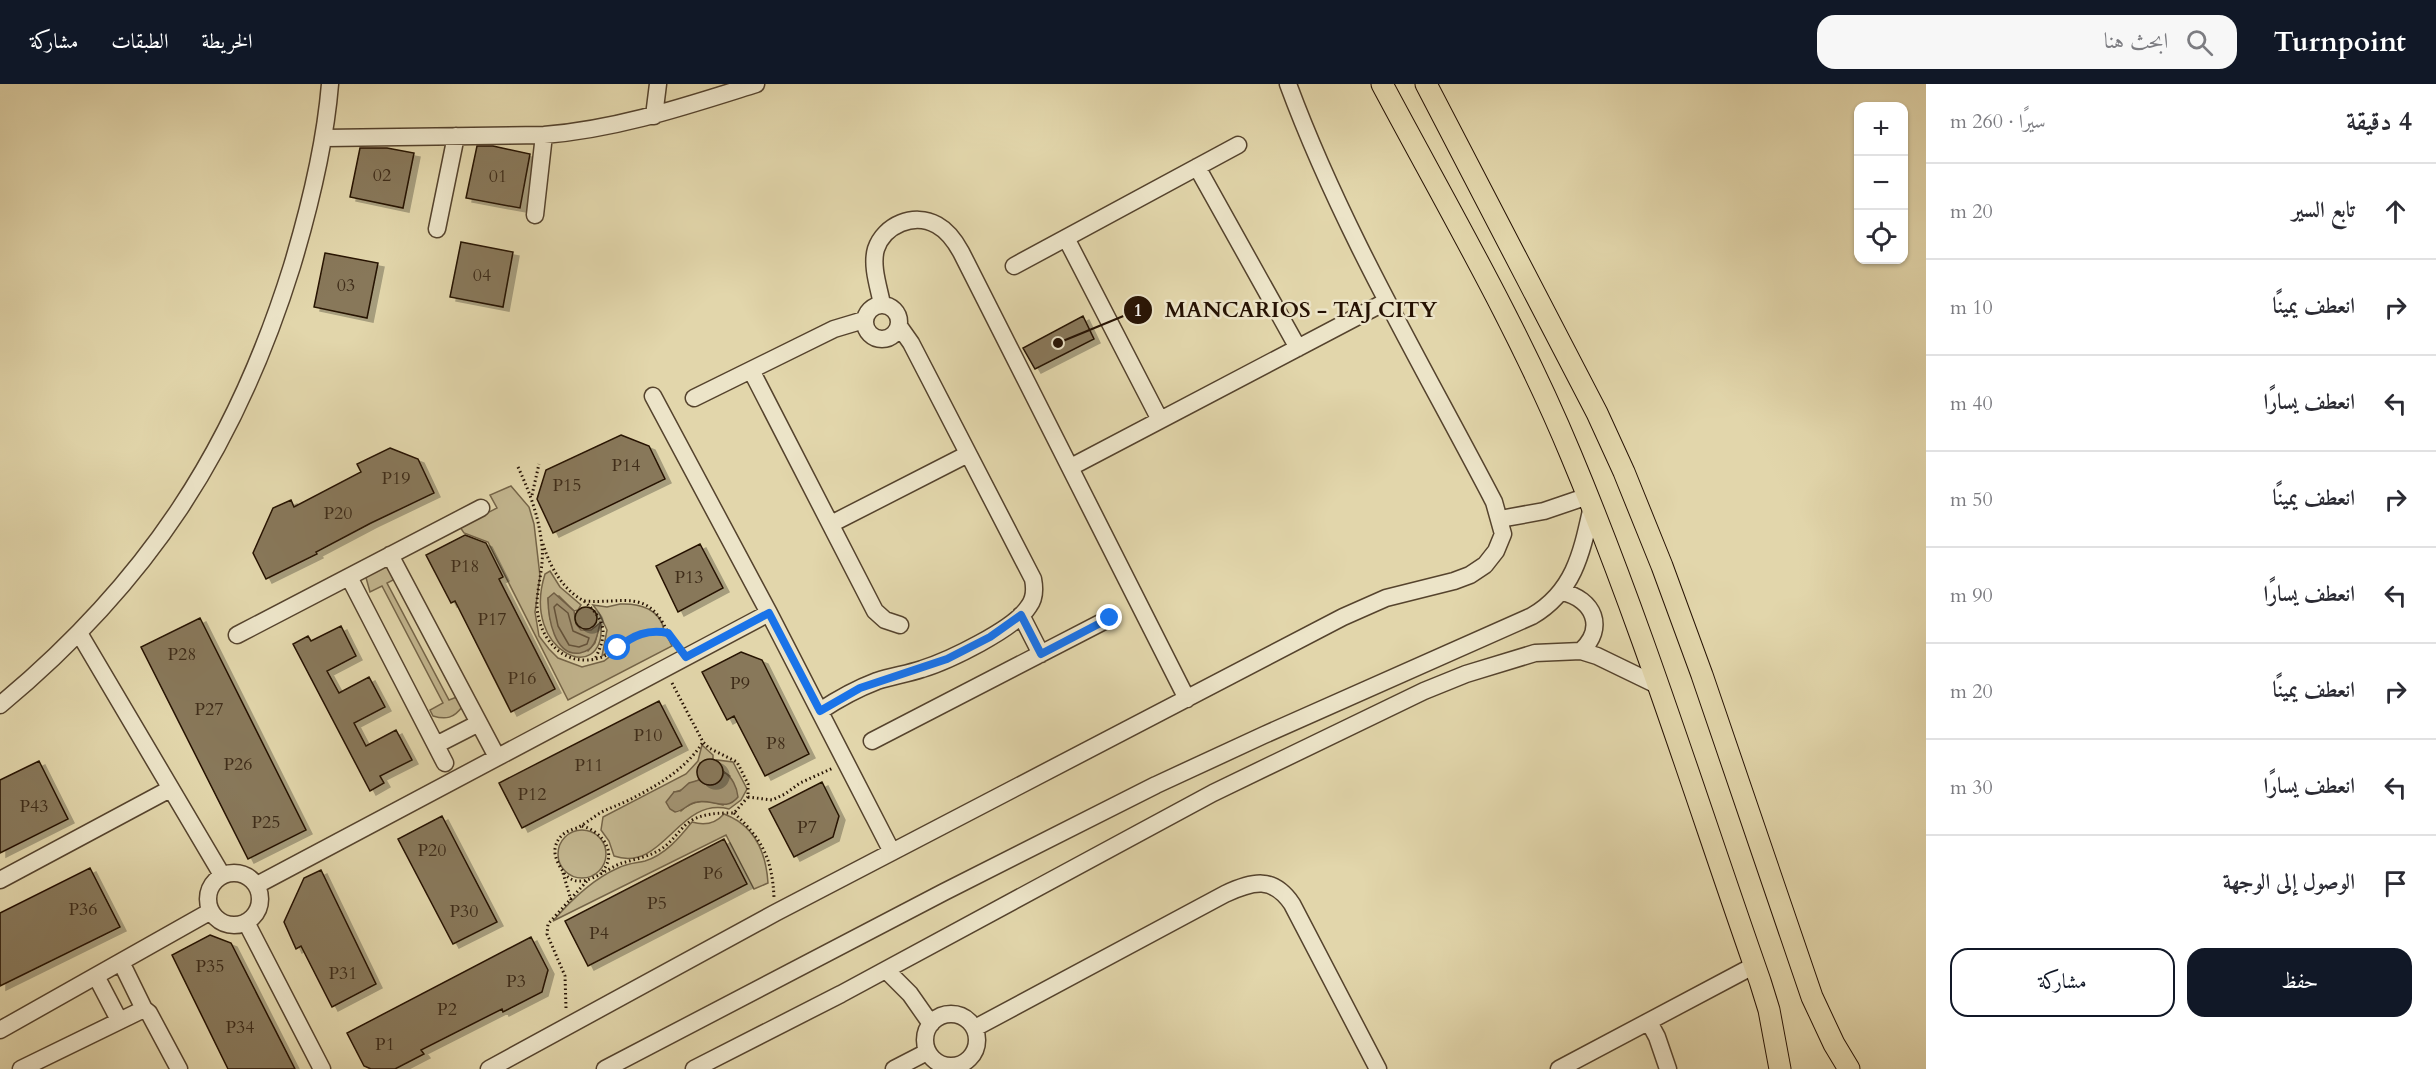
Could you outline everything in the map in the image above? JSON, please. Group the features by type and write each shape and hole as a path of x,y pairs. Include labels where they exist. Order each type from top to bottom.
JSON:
{"main road":[{"path":"1382,84 1524,352 1553,413 1590,501 1659,686 1755,965 1769,1010 1780,1069"},
{"path":"1426,84 1597,413 1624,472 1702,675 1812,998 1849,1069"}],"street":[{"path":"0,705 79,633 107,604 156,545 198,483 231,420 261,353 287,282 308,210 325,138 330,84"},
{"path":"654,116 658,84"},
{"path":"325,138 544,135 616,126 756,84"},
{"path":"489,1069 892,852 1343,617 1386,598 1470,575 1485,565 1496,551 1503,534 1500,519 1483,482 1387,301 1318,161 1288,84"},
{"path":"534,215 544,135"},
{"path":"437,229 456,136"},
{"path":"1014,266 1238,145"},
{"path":"1197,167 1298,348"},
{"path":"882,304 874,262 881,239 900,223 912,220 925,220 947,232 961,252 1186,699"},
{"path":"1066,238 1160,420"},
{"path":"1071,467 1387,301"},
{"path":"820,711 860,688 947,659 990,637 1021,615 1032,600 1034,579 911,343 899,326 896,311 882,304 868,310 864,320 867,330 879,339 889,337 899,326"},
{"path":"694,398 834,329 864,320"},
{"path":"751,370 875,611 885,620 900,624"},
{"path":"653,396 769,613 892,852"},
{"path":"831,524 968,454"},
{"path":"605,1069 1092,817 1275,730 1543,610 1562,592 1576,565 1590,501 1500,519"},
{"path":"237,635 481,508"},
{"path":"390,555 497,757"},
{"path":"349,577 445,763"},
{"path":"1562,592 1582,600 1592,611 1594,633 1581,651"},
{"path":"256,885 769,613"},
{"path":"1021,615 1041,654"},
{"path":"872,741 1110,618"},
{"path":"79,633 222,875"},
{"path":"694,1069 886,970 1213,793 1424,691 1522,656 1550,651 1581,651 1598,656 1659,686"},
{"path":"436,745 479,723"},
{"path":"0,880 170,789"},
{"path":"231,872 241,873 256,885 260,895 260,906 255,915 246,922 236,925 226,924 217,919 211,911 208,901 209,891 222,875 231,872"},
{"path":"975,1028 1226,894 1241,887 1265,884 1278,888 1292,904 1378,1069"},
{"path":"0,1030 211,911"},
{"path":"246,922 322,1069"},
{"path":"121,962 144,1009 149,1013 179,1069"},
{"path":"1559,1069 1755,965"},
{"path":"886,970 910,994 931,1023"},
{"path":"96,976 119,1020"},
{"path":"21,1069 144,1009"},
{"path":"950,1014 964,1018 975,1028 977,1043 975,1050 960,1067 938,1063 927,1052 925,1037 931,1023 943,1015 950,1014"},
{"path":"1649,1022 1668,1069"},
{"path":"894,1069 927,1052"}],"path":[{"path":"532,496 539,464"},
{"path":"518,467 532,496 547,557 556,574 570,593 601,618 603,638 595,659"},
{"path":"540,533 543,566 537,603 540,620 548,638 559,653 568,658 595,659 609,655 627,640 638,635 653,630 668,633"},
{"path":"584,602 645,603 662,619 668,633 686,657"},
{"path":"664,669 703,742 709,748 737,762 748,784 748,797 734,813"},
{"path":"571,900 555,854 556,843 567,831 582,826 601,812 629,800 665,778 688,762 703,742"},
{"path":"748,797 772,800 786,794 800,783 824,774 846,761"},
{"path":"562,871 576,880 594,879 619,864 649,856 665,847 691,820 705,814 734,813 754,832 765,851 774,893 775,914"},
{"path":"582,826 601,835 609,849 607,864 594,879"},
{"path":"567,1026 565,976 547,934 548,924 589,880"}],"shaded area":[{"path":"511,486 529,507 534,524 540,576 535,612 539,636 558,658 582,667 604,661 635,637 658,633 667,636 672,646 568,700 488,542 464,533 460,527 497,508 490,495"},
{"path":"384,562 399,577 387,583 449,700 462,695 462,707 453,716 442,718 433,716 430,710 443,703 382,586 370,592 365,574"},
{"path":"550,571 560,587 581,605 578,610 574,611 559,596 548,598 550,619 588,651 595,643 600,623 601,625 599,644 590,654 578,657 565,652 553,641 544,624 540,601 545,574"},
{"path":"620,604 648,609 659,617 664,631 639,634 602,656 607,630 593,605 607,607"},
{"path":"702,745 713,755 713,759 700,763 697,771 699,780 674,792 681,811 691,804 701,802 723,805 730,776 724,772 717,760 733,762 747,789 741,800 729,809 711,808 697,813 646,854 631,858 614,856 609,841 601,830 603,817 686,774 698,761"},
{"path":"724,814 751,832 761,850 768,883 754,889 726,835 553,921 575,898 600,878 621,866 645,861 659,854 692,822 709,823"},
{"path":"582,830 599,837 606,854 599,871 582,878 565,871 558,854 565,837"}],"water":[{"path":"554,593 574,611 576,624 581,630 591,630 600,623 595,642 589,649 580,653 571,653 558,642 551,625 548,606 548,598"},
{"path":"724,772 732,779 737,790 738,797 729,804 697,802 675,812 670,809 666,802 674,792 699,780 711,785 718,783"}],"building":[{"path":"477,146 493,146 530,154 520,208 466,198"},
{"path":"360,148 387,148 414,153 403,208 350,197"},
{"path":"461,242 513,252 503,307 450,297"},
{"path":"325,253 378,263 367,318 314,307"},
{"path":"1083,316 1094,339 1035,369 1023,348"},
{"path":"621,435 649,446 665,479 553,533 537,499 546,470"},
{"path":"390,448 418,459 434,493 371,523 316,552 317,554 266,579 253,553 273,508 291,500 294,507 361,472 357,464"},
{"path":"465,535 486,543 503,577 499,579 555,689 511,712 455,601 451,603 426,555"},
{"path":"700,544 723,588 678,612 656,566"},
{"path":"586,607 594,610 597,618 594,626 586,629 578,626 575,618 578,610"},
{"path":"200,618 306,830 248,859 141,647"},
{"path":"341,626 356,656 327,671 339,693 369,677 385,707 354,723 366,746 396,730 412,760 380,776 384,783 370,791 293,644 308,636 311,641"},
{"path":"741,652 762,660 809,754 765,776 734,716 727,720 702,672"},
{"path":"659,701 682,746 522,828 499,783"},
{"path":"710,759 719,763 723,772 719,781 710,785 701,781 697,772 701,763"},
{"path":"39,761 68,819 0,853 0,780"},
{"path":"822,782 839,816 833,837 794,857 769,809"},
{"path":"442,816 497,922 453,944 398,839"},
{"path":"724,839 747,884 588,966 565,921"},
{"path":"90,868 120,927 0,986 0,913"},
{"path":"321,870 376,984 332,1007 301,946 296,949 284,922 304,878"},
{"path":"210,935 231,943 295,1069 228,1069 172,955"},
{"path":"531,937 548,970 542,992 503,1012 502,1009 421,1050 424,1054 395,1069 371,1069 364,1066 347,1033"}],"place":[{"name":"MANCARIOS - TAJ CITY","path":"1058,343"}],"route":[{"path":"618,648 627,640 653,630 668,633 686,657 769,613 820,711 839,698 879,680 922,669 947,659 990,637 1021,615 1041,654 1110,618"}]}
